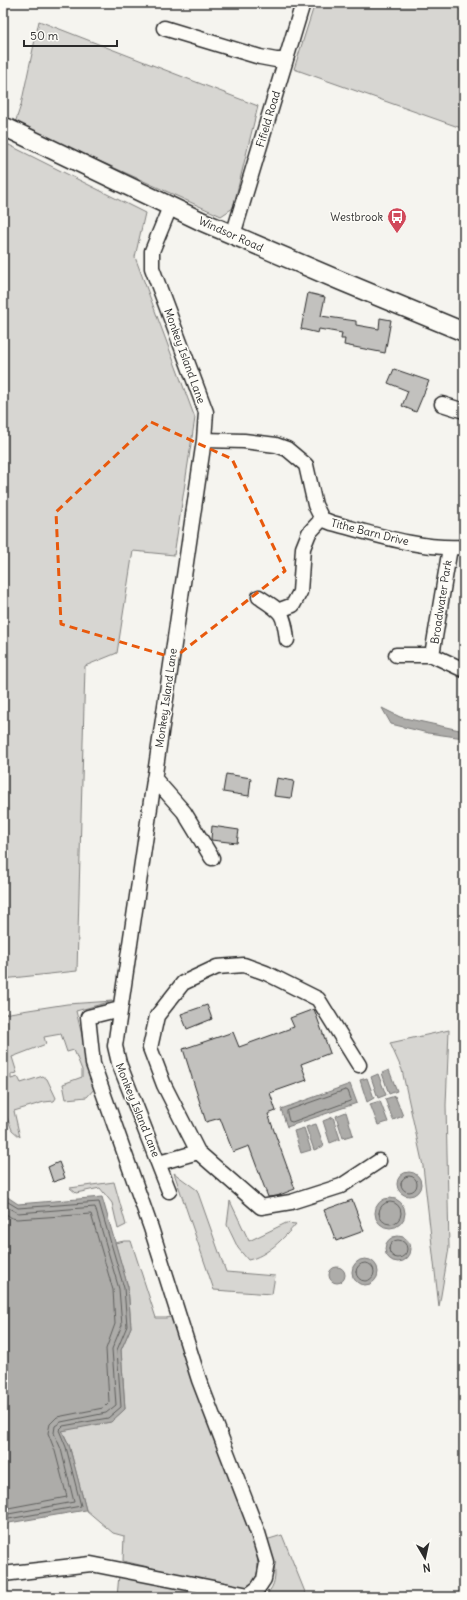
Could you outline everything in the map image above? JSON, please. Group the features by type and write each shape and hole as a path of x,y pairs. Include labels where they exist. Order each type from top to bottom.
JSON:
{"main road":[{"name":"Windsor Road","path":"3,126 170,207 464,332"}],"street":[{"name":"Fifield Road","path":"233,235 303,3"},
{"path":"164,28 260,57 285,60"},
{"name":"Monkey Island Lane","path":"169,1191 118,1064 115,1046 204,440 206,412 152,268 152,251 170,207"},
{"path":"442,404 464,411"},
{"name":"Tithe Barn Drive","path":"204,440 250,442 276,445 287,449 306,465 315,505 322,519 332,523 414,543 450,548 464,547"},
{"path":"280,610 293,605 300,592 303,548 309,533 322,519"},
{"name":"Broadwater Park","path":"432,656 450,548"},
{"path":"259,597 280,610 285,620 287,640"},
{"name":"Broadwater Park","path":"396,655 432,656 464,670"},
{"path":"154,778 184,812 212,858"},
{"path":"359,1065 318,999 266,973 244,964 217,967 183,983 157,1016 150,1048 164,1085 198,1152 261,1207 291,1202 340,1186 379,1161"},
{"path":"3,1574 91,1564 247,1596 258,1588 264,1579 267,1563 258,1533 199,1380 151,1228 93,1064 88,1017 120,1009"},
{"path":"159,1163 198,1152"}],"highlighted area":[{"path":"151,422 232,459 285,571 174,658 61,624 56,512"}],"shaded area":[{"path":"315,3 464,3 464,129 294,69"},
{"path":"39,21 258,106 233,208 221,216 15,123 21,105"},
{"path":"3,142 145,213 135,257 195,418 174,555 133,551 117,653 85,666 77,971 3,979"},
{"path":"113,1001 76,1011 95,1088 87,1097 66,1099 63,1084 82,1077 82,1070 74,1050 67,1052 61,1034 44,1037 46,1044 12,1057 17,1073 11,1074 11,1079 18,1077 21,1083 43,1076 47,1079 56,1098 54,1101 44,1102 14,1111 20,1137 12,1130 3,1108 3,1014 67,1004"},
{"path":"449,1030 446,1105 449,1248 439,1307 423,1166 402,1070 390,1043"},
{"path":"174,1173 197,1190 226,1272 275,1276 272,1294 214,1290"},
{"path":"114,1182 126,1225 118,1229 112,1203 100,1188 76,1193 70,1188"},
{"path":"230,1201 249,1241 286,1223 296,1224 268,1251 248,1260 238,1248 227,1225"},
{"path":"131,1241 156,1318 175,1316 250,1526 249,1532 257,1551 258,1570 255,1581 247,1588 123,1561 124,1536 113,1533 86,1510 69,1445 62,1430 110,1422 125,1409 121,1350 131,1327 128,1287 115,1243"},
{"path":"282,1535 307,1597 264,1597 270,1591 275,1577 275,1570 266,1540"},
{"path":"119,1575 226,1597 117,1597"}],"water":[{"path":"382,708 400,717 464,731 464,738 428,733 391,724"},
{"path":"389,1070 397,1091 389,1094 382,1073"},
{"path":"378,1074 386,1095 378,1098 371,1077"},
{"path":"367,1078 374,1098 367,1102 360,1080"},
{"path":"350,1084 357,1103 287,1127 281,1109"},
{"path":"395,1096 403,1116 393,1120 385,1099"},
{"path":"380,1101 388,1122 378,1125 370,1104"},
{"path":"346,1112 353,1135 343,1138 336,1116"},
{"path":"333,1117 340,1139 330,1143 323,1121"},
{"path":"316,1124 324,1146 314,1150 306,1127"},
{"path":"304,1128 311,1150 301,1153 294,1131"},
{"path":"409,1172 417,1176 421,1184 417,1192 409,1196 401,1192 397,1184 401,1176"},
{"path":"3,1194 18,1204 102,1197 128,1287 131,1327 121,1350 125,1409 111,1422 62,1431 69,1445 86,1510 3,1524"},
{"path":"390,1198 396,1199 404,1207 404,1219 396,1227 390,1228 384,1227 376,1219 375,1213 376,1207 384,1199"},
{"path":"398,1236 407,1240 411,1249 407,1258 398,1262 389,1258 385,1249 389,1240"},
{"path":"365,1259 374,1263 378,1272 374,1281 365,1285 356,1281 352,1272 356,1263"},
{"path":"334,1267 340,1267 345,1272 343,1281 340,1283 334,1283 329,1278 329,1272"}],"building":[{"path":"308,293 325,297 321,316 356,321 356,325 379,329 380,318 391,320 385,353 344,345 345,339 341,339 342,333 319,329 318,333 301,329"},
{"path":"394,369 429,381 416,412 402,406 408,391 388,383"},
{"path":"226,774 251,778 249,796 223,792"},
{"path":"277,778 294,781 291,798 274,796"},
{"path":"212,826 239,830 237,843 211,840"},
{"path":"207,1005 212,1019 187,1029 181,1014"},
{"path":"314,1009 330,1053 301,1064 307,1080 270,1093 276,1111 268,1114 295,1189 277,1196 268,1197 249,1146 233,1152 220,1118 206,1122 183,1049 233,1032 239,1047 294,1027 290,1018"},
{"path":"59,1162 65,1178 53,1182 48,1167"},
{"path":"352,1200 364,1231 336,1241 324,1210"}],"place":[{"name":"Westbrook","path":"397,234"}]}
